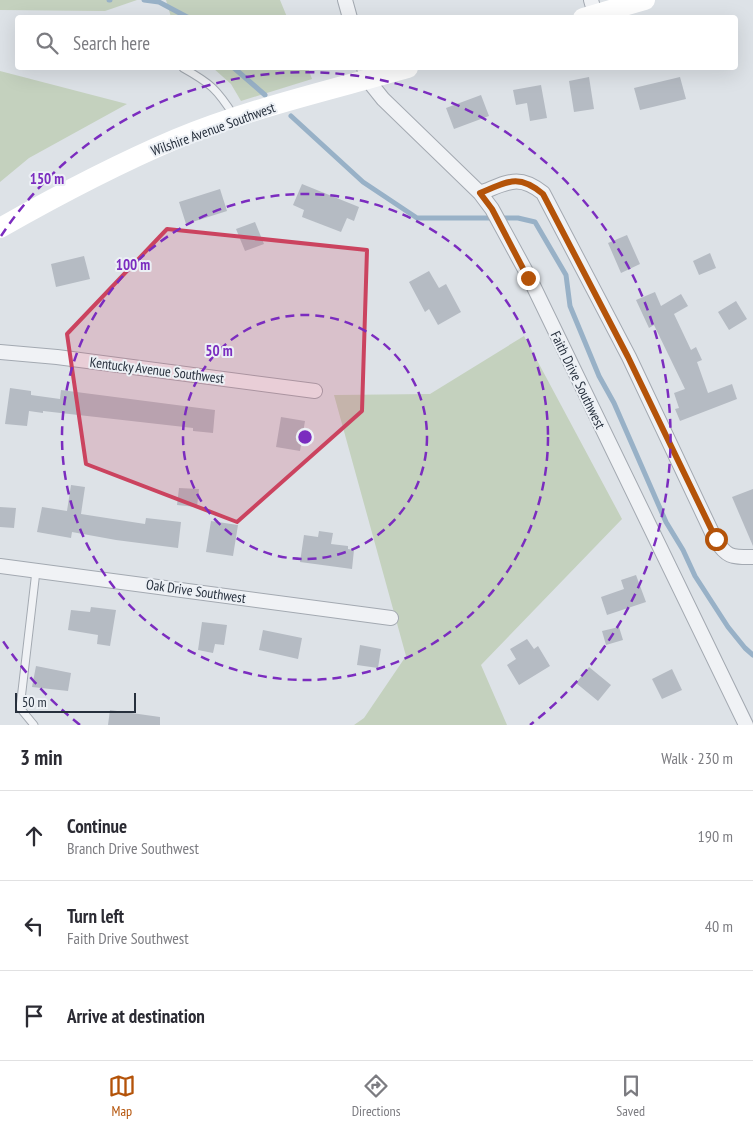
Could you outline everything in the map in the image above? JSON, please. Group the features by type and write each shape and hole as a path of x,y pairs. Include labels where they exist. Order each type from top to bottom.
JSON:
{"street":[{"path":"345,0 349,15"},
{"path":"590,11 645,0"},
{"name":"Wilshire Avenue Southwest","path":"0,228 84,180 178,138 366,73 391,70"},
{"name":"Faith Drive Southwest","path":"366,73 383,99 480,193 492,209 533,286 746,725"},
{"path":"480,193 505,183 518,181 530,183 543,194 628,357 723,552 732,557 753,558"},
{"name":"Kentucky Avenue Southwest","path":"0,352 57,357 315,390"},
{"name":"Oak Drive Southwest","path":"0,566 391,618"}],"lane":[{"path":"187,70 210,83 222,96 235,119"},
{"path":"34,725 20,708 36,571"}],"highlighted area":[{"path":"167,229 367,250 362,411 237,522 86,464 67,334"}],"green space":[{"path":"0,0 137,0 105,11 0,10"},
{"path":"166,0 280,0 286,15 170,15"},
{"path":"215,70 309,70 312,79 241,101 231,84"},
{"path":"0,71 127,104 29,158 0,182"},
{"path":"524,336 622,519 481,665 507,725 354,725 364,718 406,656 334,395 430,394"}],"building":[{"path":"589,77 594,109 574,112 569,81"},
{"path":"680,77 686,99 640,110 634,88"},
{"path":"541,85 547,118 530,121 527,103 516,105 513,90"},
{"path":"481,95 489,116 454,129 446,108"},
{"path":"302,184 359,207 354,221 347,218 341,232 302,217 304,210 293,205"},
{"path":"220,189 227,211 186,224 179,202"},
{"path":"255,222 264,244 245,251 236,229"},
{"path":"627,235 640,264 621,273 608,243"},
{"path":"710,253 716,268 699,275 693,261"},
{"path":"84,256 90,279 56,287 51,264"},
{"path":"429,271 439,288 446,284 461,312 438,325 429,309 425,312 409,282"},
{"path":"655,292 661,306 681,294 688,306 674,314 691,350 696,347 702,360 697,362 708,393 732,384 737,399 680,421 675,409 679,408 674,393 685,389 654,325 649,328 636,300"},
{"path":"736,301 747,319 729,330 718,312"},
{"path":"10,388 31,391 31,395 60,399 61,390 215,410 213,433 193,431 193,428 43,411 43,413 29,411 27,426 5,424"},
{"path":"281,417 305,421 300,451 276,447"},
{"path":"71,485 85,487 81,514 145,524 146,518 181,522 178,548 72,532 71,538 37,532 42,507 67,511"},
{"path":"179,488 199,489 197,507 177,505"},
{"path":"753,489 753,546 732,497"},
{"path":"0,507 16,508 14,528 0,527"},
{"path":"211,521 238,525 233,556 206,552"},
{"path":"319,531 333,533 331,544 348,546 348,549 354,550 352,569 300,562 304,535 318,537"},
{"path":"636,575 646,602 607,615 601,597 624,589 621,580"},
{"path":"91,607 116,610 110,646 97,644 98,635 68,630 71,610 90,612"},
{"path":"202,622 227,625 224,645 215,644 213,653 198,650"},
{"path":"619,627 623,640 606,645 602,631"},
{"path":"263,630 302,638 298,659 259,650"},
{"path":"527,639 534,649 538,646 550,666 519,685 507,665 516,659 510,649"},
{"path":"360,645 381,649 378,668 357,665"},
{"path":"36,666 71,673 68,691 32,687"},
{"path":"589,667 611,685 598,701 576,683"},
{"path":"672,669 682,690 662,699 652,679"},
{"path":"110,710 160,717 160,725 108,725"}],"waterway":[{"path":"144,0 159,2 183,15"},
{"path":"236,70 265,95"},
{"path":"291,116 363,182 417,218 518,218 535,222 566,275 570,306 599,376 614,403 666,522 683,550 695,576 728,627 753,655"}],"route":[{"path":"528,278 492,209 480,193 505,183 518,181 530,183 543,194 549,204 628,357 716,539"}]}
